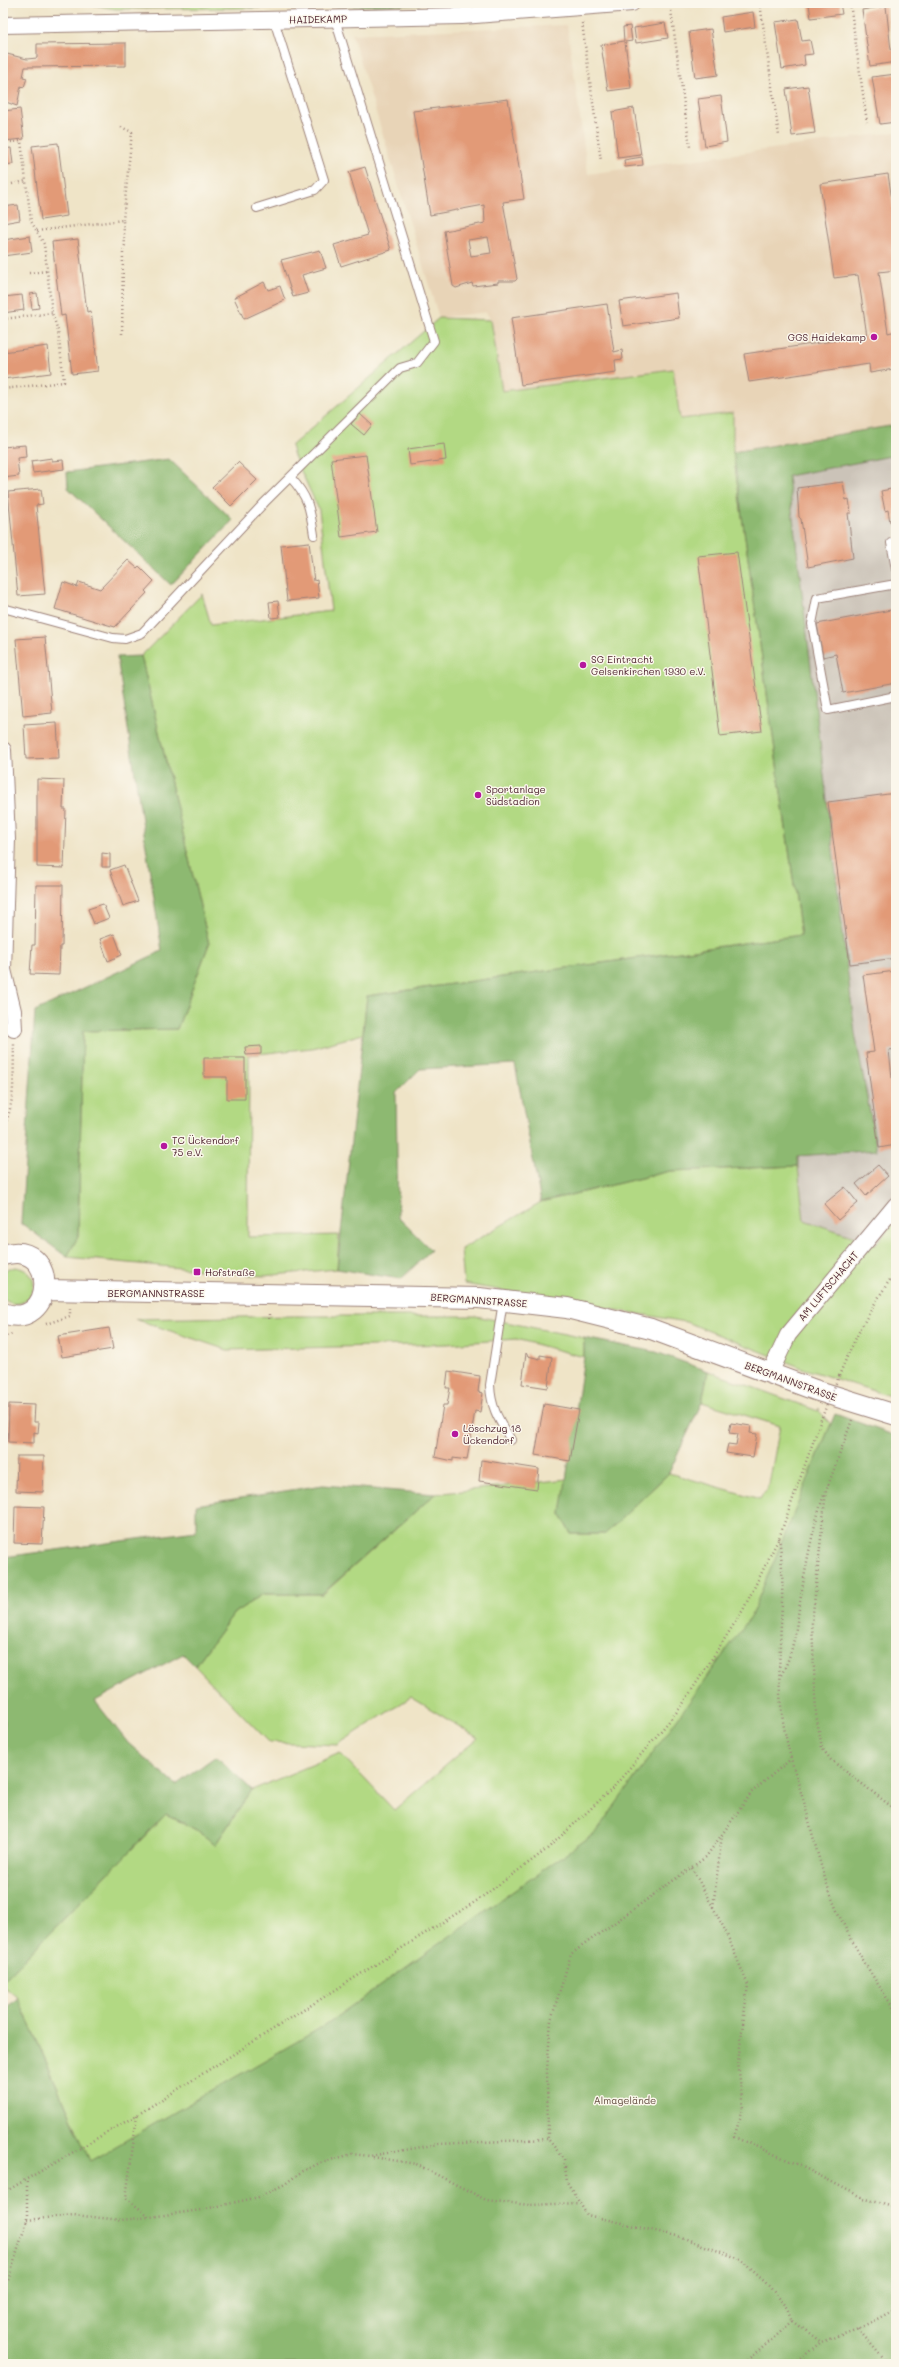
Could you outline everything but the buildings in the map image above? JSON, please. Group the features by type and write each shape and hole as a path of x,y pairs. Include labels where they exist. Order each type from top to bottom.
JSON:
{"street":[{"name":"HAIDEKAMP","path":"3,25 462,16 589,5 632,3"},
{"path":"3,750 7,839 3,970 14,1011 14,1029"},
{"name":"AM LUFTSCHACHT","path":"770,1373 788,1335 896,1205"},
{"path":"3,1254 22,1254 35,1261 43,1272 45,1290 42,1300 35,1308 26,1314 4,1316"},
{"name":"BERGMANNSTRASSE","path":"45,1290 503,1300 567,1308 651,1329 856,1404 896,1415"}],"lane":[{"path":"3,608 113,638 135,637 142,633 291,478 400,368 416,363 434,341 335,19"},
{"path":"257,208 315,190 324,180 274,20"},
{"path":"291,478 304,492 310,512 314,535"},
{"path":"896,542 891,543 896,569"},
{"path":"896,584 817,598 812,624 828,710 896,696"},
{"path":"503,1300 490,1385 495,1414 511,1440"}],"path":[{"path":"670,3 690,147"},
{"path":"760,3 779,136"},
{"path":"850,3 867,122"},
{"path":"589,5 601,161"},
{"path":"121,127 132,132 123,220 125,245 123,252 122,337"},
{"path":"3,143 21,141 31,221 44,244 52,313 58,331 64,382 3,389"},
{"path":"12,184 26,181"},
{"path":"37,231 123,220"},
{"path":"29,273 47,271"},
{"path":"3,319 52,313"},
{"path":"3,1128 8,1119 12,1091 14,1029"},
{"path":"3,2193 137,2115 478,1900 546,1850 612,1789 681,1707 743,1610 779,1538 822,1416 849,1351 874,1303 896,1271"},
{"path":"780,1676 791,1654 817,1516 849,1431 856,1404"},
{"path":"826,1491 812,1623 814,1699 822,1748 831,1760 896,1810"},
{"path":"779,1538 783,1563 779,1656 781,1705 791,1758 819,1856 839,1914 867,1968 896,2012"},
{"path":"791,1758 752,1792 706,1857 572,1954 551,2020 547,2070 548,2139 564,2159 567,2182 587,2215 681,2237 740,2259 767,2284 788,2308 793,2321 821,2342"},
{"path":"713,1908 722,1834"},
{"path":"692,1868 740,1964 748,1985 738,2062 743,2109 734,2137 797,2164 863,2198 896,2208"},
{"path":"137,2115 126,2198 150,2216"},
{"path":"370,2156 439,2144 548,2139"},
{"path":"27,2220 72,2215 121,2220 201,2210 259,2197 320,2163 352,2154 416,2164 486,2200 529,2205 580,2204"},
{"path":"3,2286 8,2281 27,2220 27,2179"},
{"path":"794,2364 821,2342 858,2329 896,2309"},
{"path":"744,2364 793,2321"},
{"path":"858,2329 888,2364"}],"shaded area":[{"path":"567,25 588,174 896,132 896,425 733,452 733,413 680,419 673,369 502,391 491,320 486,312 439,318 352,34"},
{"path":"896,455 896,1252 804,1220 797,1156 877,1150 855,1033 788,476"}],"green space":[{"path":"83,3 250,3 250,8 115,9"},
{"path":"250,3 419,3 420,5 250,8"},
{"name":"Sportanlage Südstadion","path":"439,318 491,320 502,391 673,369 680,419 733,413 733,452 801,935 367,996 363,1034 312,1048 249,1055 248,1237 339,1235 337,1269 263,1276 67,1257 78,1236 83,1031 177,1029 209,944 141,656 202,594 211,625 331,611 319,510 294,456 291,446"},
{"path":"896,425 896,455 788,476 855,1033 877,1150 798,1156 798,1166 670,1171 541,1202 515,1064 420,1069 396,1093 398,1217 431,1250 401,1279 337,1269 367,996 801,935 733,452"},
{"path":"169,459 233,520 171,585 68,488 67,472"},
{"path":"141,656 209,944 177,1029 83,1031 78,1237 67,1257 21,1223 35,1011 162,951 117,657"},
{"path":"798,1166 804,1220 876,1244 896,1220 896,1398 805,1369 686,1322 464,1284 461,1249 541,1202 670,1171"},
{"path":"15,1267 26,1271 32,1277 34,1284 28,1299 21,1303 13,1303 3,1299 3,1271"},
{"path":"292,1316 476,1316 584,1338 584,1357 516,1339 447,1344 227,1350 135,1319"},
{"path":"584,1338 656,1352 708,1371 702,1402 669,1473 605,1534 571,1534 561,1514 584,1357"},
{"name":"Almagelände","path":"708,1371 818,1411 819,1408 819,1412 831,1424 810,1474 896,2364 17,2364 76,2129 18,1998 3,1986 3,1981 166,1814 200,1832 215,1845 252,1790 340,1753 394,1810 478,1738 411,1697 337,1745 269,1742 195,1666 234,1613 263,1594 323,1594 435,1494 567,1479 561,1514 571,1534 605,1534 669,1473 760,1499 769,1484 780,1426 702,1402"},
{"name":"Almagelände","path":"835,1414 896,1436 896,1477 893,1480 896,1488 896,2364 3,2364 3,2010 18,1998 90,2161 322,2027 595,1833 751,1616"},
{"path":"323,1485 435,1494 322,1594 263,1594 234,1613 195,1666 183,1654 95,1701 128,1743 176,1785 216,1756 252,1790 215,1845 200,1832 166,1814 3,1981 4,1557 196,1531 196,1505"}],"place":[{"name":"GGS Haidekamp","path":"874,337"},
{"name":"SG Eintracht Gelsenkirchen 1930 e.V.","path":"583,665"},
{"name":"Sportanlage Südstadion","path":"478,795"},
{"name":"TC Ückendorf 75 e.V.","path":"164,1146"},
{"name":"Hofstraße","path":"197,1272"},
{"name":"Löschzug 18 Ückendorf","path":"455,1434"}]}
